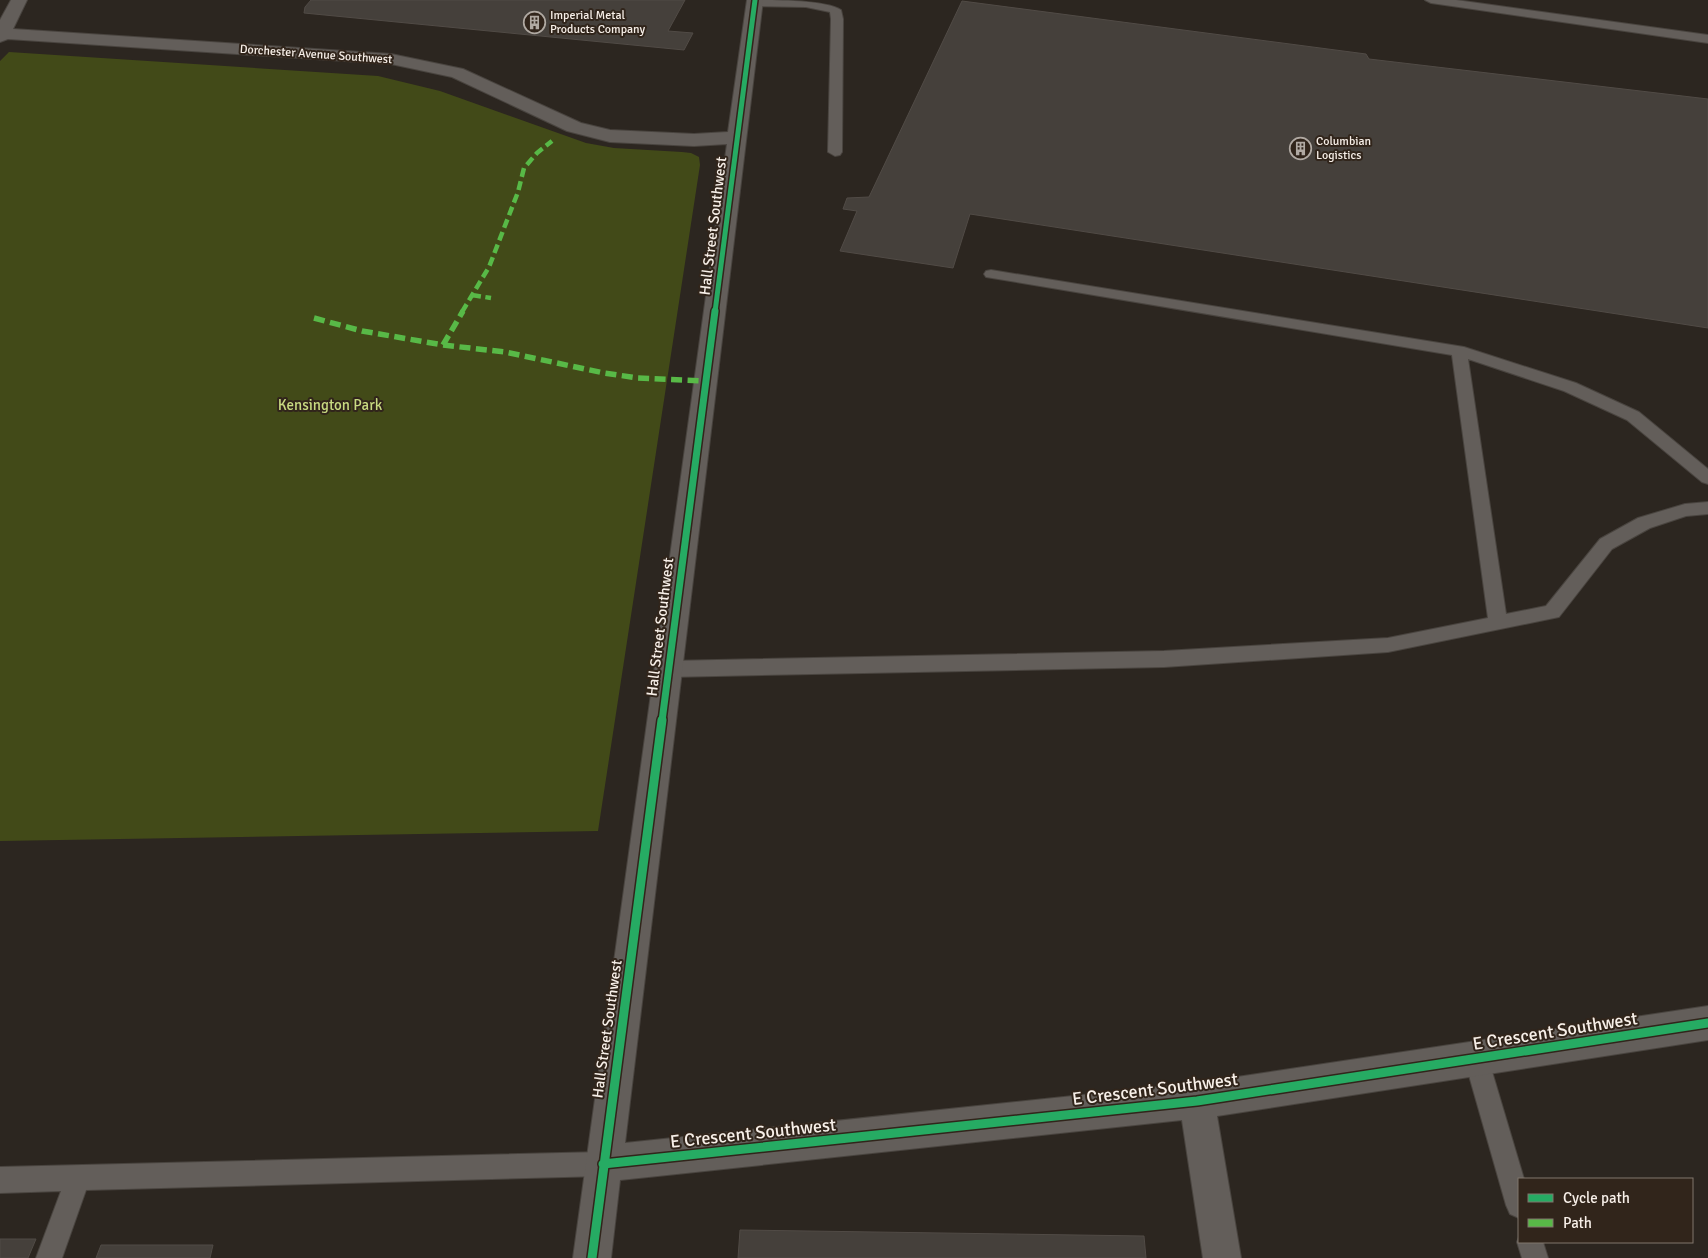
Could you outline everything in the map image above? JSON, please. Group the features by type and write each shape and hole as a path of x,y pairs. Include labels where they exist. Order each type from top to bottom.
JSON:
{"street":[{"path":"1,35 19,0"},
{"name":"Hall Street Southwest","path":"592,1258 755,2"},
{"name":"Dorchester Avenue Southwest","path":"1,35 391,59 457,73 574,127 610,136 694,140 738,137"},
{"name":"E Crescent Southwest","path":"603,1164 1197,1101 1708,1023"},
{"path":"1197,1101 1222,1258"}],"lane":[{"path":"1431,0 1708,38"},
{"path":"755,2 826,6 835,10 837,19 835,152"},
{"path":"991,274 1459,351 1570,387 1633,416 1708,478"},
{"path":"1459,351 1498,623"},
{"path":"668,669 1164,659 1388,644 1552,612 1606,544 1644,523 1685,510 1708,508"},
{"path":"1476,1058 1518,1202"},
{"path":"0,1180 603,1164"},
{"path":"49,1258 78,1178"},
{"path":"1530,1243 1535,1258"}],"green space":[{"name":"Kensington Park","path":"9,52 378,76 440,91 586,143 614,148 691,153 699,157 700,165 598,831 0,841 0,61"}],"building":[{"name":"Imperial Metal Products Company","path":"311,0 685,0 668,31 693,33 684,50 304,13 305,7"},
{"name":"Columbian Logistics","path":"962,1 1366,54 1369,59 1708,99 1708,328 970,214 953,268 840,251 857,211 843,209 847,198 869,197"},
{"path":"740,1230 1144,1236 1146,1258 738,1258"},
{"path":"0,1239 36,1239 28,1258 0,1258"},
{"path":"101,1245 213,1245 210,1258 96,1258"}],"marked path":[{"path":"443,345 489,267 518,192 524,168 537,153 552,141"},
{"path":"472,295 491,298"},
{"path":"314,318 362,331 443,345 505,352 604,373 638,378 706,381"}],"cycle path":[{"path":"592,1258 755,0"},
{"path":"603,1164 1197,1101 1708,1023"}],"place":[{"name":"Imperial Metal Products Company","path":"534,22"},
{"name":"Columbian Logistics","path":"1300,148"}]}
